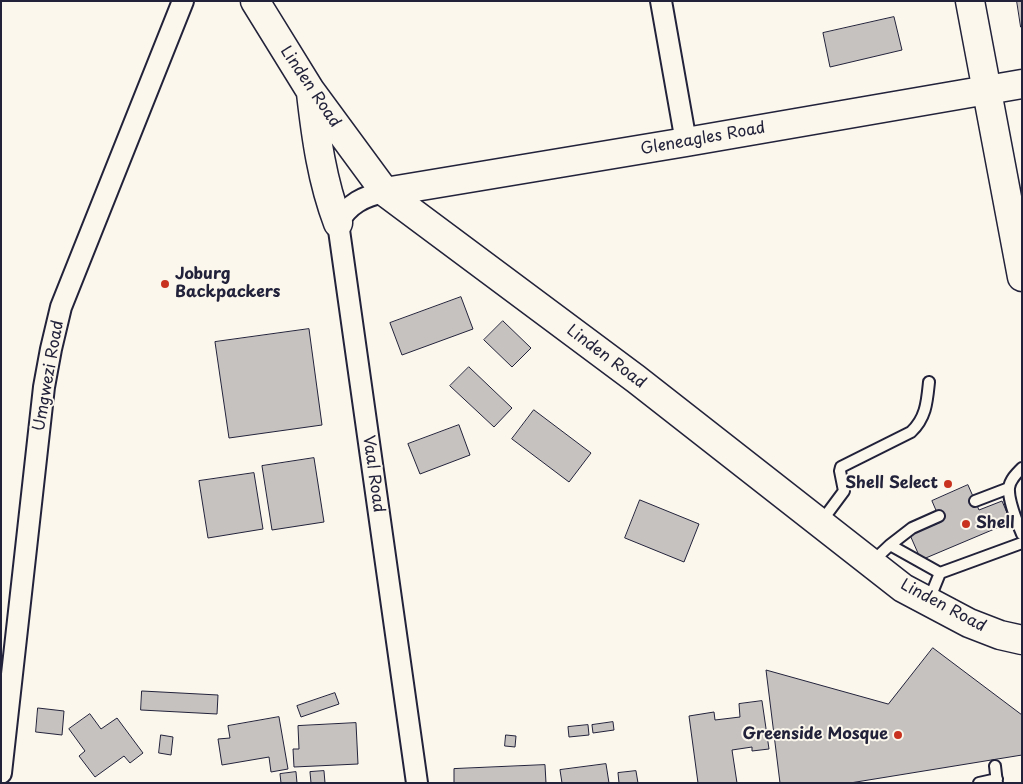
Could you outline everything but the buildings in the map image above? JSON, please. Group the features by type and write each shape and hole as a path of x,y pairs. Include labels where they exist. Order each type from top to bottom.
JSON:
{"main road":[{"name":"Linden Road","path":"254,1 310,90 385,192 636,379 820,523 881,554 903,588 968,623 1011,638 1022,652"},
{"path":"970,1 1020,264"},
{"name":"Gleneagles Road","path":"385,192 1022,84"},
{"path":"310,90 315,130 328,198 338,223"}],"street":[{"name":"Umgwezi Road","path":"1,773 44,387 56,328 61,308 183,1"},
{"path":"661,1 686,142"},
{"path":"338,223 345,211 358,200 385,192"},
{"name":"Vaal Road","path":"338,223 417,783"}],"lane":[{"path":"820,523 844,491 840,472 841,468 912,432 917,427 923,418 929,382"},
{"path":"1022,468 1014,476 1009,488 1016,520 1022,534"},
{"path":"975,501 1009,488"},
{"path":"881,554 912,528 938,516"},
{"path":"881,554 940,572 1022,543"},
{"path":"928,602 940,572"},
{"path":"979,783 997,781 995,766"}],"place":[{"name":"Joburg Backpackers","path":"165,284"},
{"name":"Shell Select","path":"948,484"},
{"name":"Shell","path":"966,524"},
{"name":"Greenside Mosque","path":"898,735"}]}
